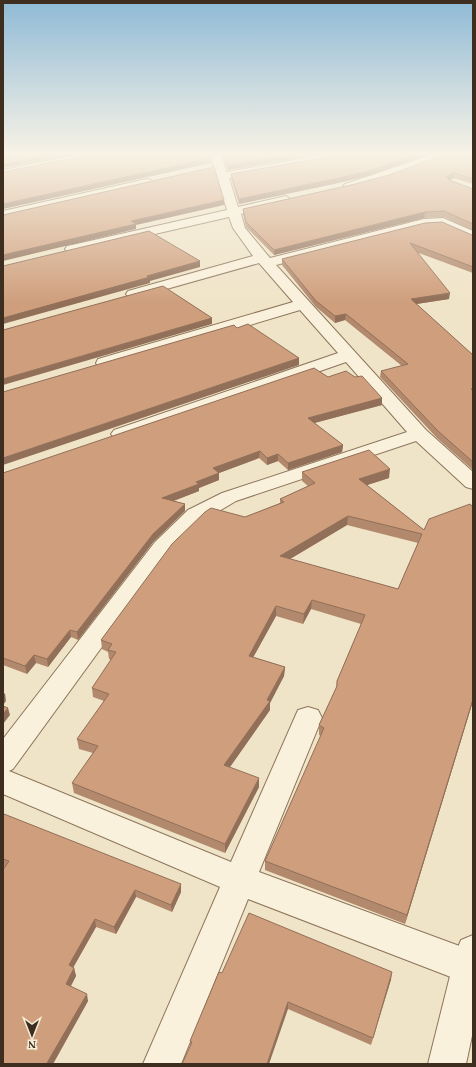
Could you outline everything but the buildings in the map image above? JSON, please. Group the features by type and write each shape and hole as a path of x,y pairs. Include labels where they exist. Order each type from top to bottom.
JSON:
{"street":[{"path":"3,215 57,203"},
{"path":"231,203 239,228 248,243 419,434 473,483"},
{"path":"57,253 273,203"},
{"path":"117,299 264,260 429,222 448,224 472,235"},
{"path":"85,368 303,304"},
{"path":"108,438 349,355"},
{"path":"3,761 163,547 196,515 229,497 419,434"},
{"path":"162,1064 308,718"},
{"path":"3,781 239,880 471,960 447,1064"}]}
